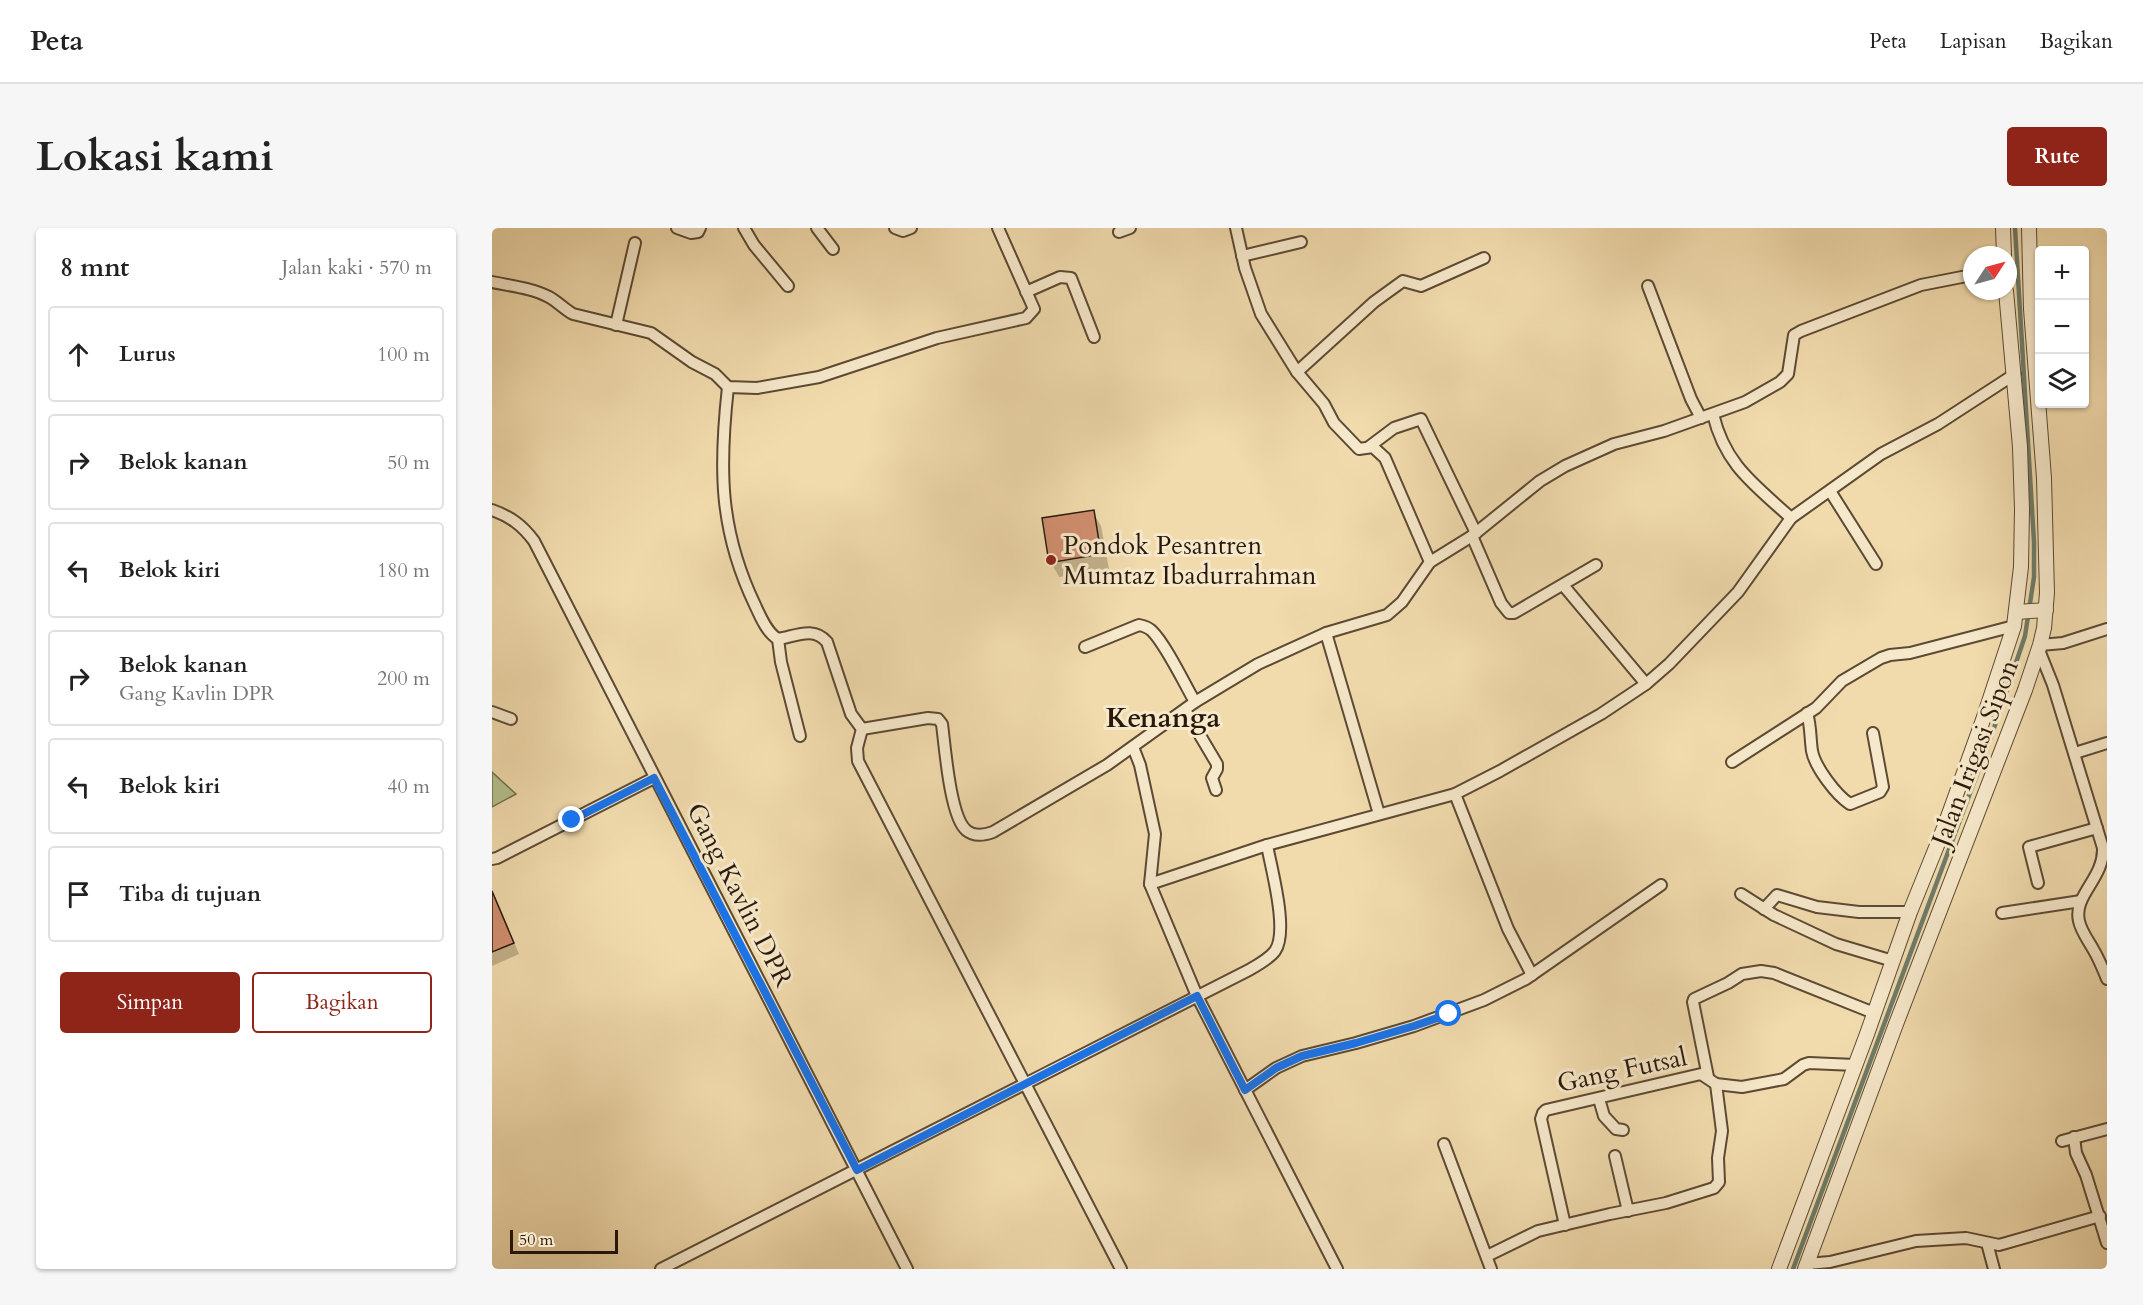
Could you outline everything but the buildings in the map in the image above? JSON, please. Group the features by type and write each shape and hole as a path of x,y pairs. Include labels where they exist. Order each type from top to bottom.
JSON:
{"street":[{"path":"677,228 691,233 698,232 700,228"},
{"path":"744,228 754,245 788,286"},
{"path":"817,228 833,249"},
{"path":"895,228 903,231 911,228"},
{"path":"492,282 533,291 550,298 573,314 651,333 692,362 715,374 728,387 757,388 819,377 937,338 1026,318 1034,309 999,228"},
{"path":"1236,228 1242,256 1261,314 1297,372 1324,404 1334,423 1359,449 1370,446 1394,428 1421,419 1474,535 1501,603 1509,613 1514,613 1596,565"},
{"path":"2003,228 2004,246"},
{"name":"Jalan Irigasi Sipon","path":"1779,1269 1910,912 1948,817 2014,626 2032,611 2044,478 2031,309 2029,228"},
{"path":"1242,256 1301,242"},
{"path":"616,325 635,243"},
{"path":"1297,372 1374,302 1403,281 1421,286 1484,258"},
{"path":"862,729 928,718 938,719 942,724 956,814 967,831 978,835 993,832 1107,765 1195,702 1258,664 1326,633 1387,615 1402,602 1430,562 1474,535 1540,481 1565,466 1614,444 1664,431 1745,402 1780,382 1788,374 1794,335 1807,327 1921,285 1963,276"},
{"path":"1026,291 1060,277 1068,277 1073,282 1094,337"},
{"path":"1648,286 1691,399 1701,418"},
{"name":"Jalan Irigasi Sipon","path":"1806,1266 1887,1046 2009,734 2039,648 2021,567 2020,447 2007,300"},
{"path":"1150,884 1267,845 1455,794 1601,714 1646,684 1669,664 1738,592 1791,518 1881,454 1938,424 2015,374"},
{"path":"728,387 723,435 722,480 729,529 743,580 763,621 775,638 813,632 821,635 826,642 851,714 862,729"},
{"path":"1713,414 1718,435 1733,463 1791,518"},
{"path":"1370,446 1376,448 1388,464 1430,562"},
{"path":"1830,491 1876,564"},
{"name":"Gang Kavlin DPR","path":"492,510 514,519 534,541 907,1269"},
{"path":"1563,585 1646,684"},
{"path":"1085,647 1139,625 1151,630 1195,702"},
{"path":"1732,762 1807,713 1823,701 1842,681 1890,655 1910,653 2014,626"},
{"path":"2107,629 2039,648 2050,675 2103,848 2100,869 2081,901 2078,911 2079,921 2107,979"},
{"path":"1326,633 1379,814"},
{"path":"778,639 781,662 800,736"},
{"path":"1185,710 1217,764 1212,778 1216,790"},
{"path":"492,712 511,719"},
{"path":"1807,713 1811,725 1812,750 1816,763 1839,794 1850,804 1880,792 1883,787 1873,733"},
{"path":"862,729 857,748 858,760 1121,1269"},
{"path":"2074,753 2107,743"},
{"path":"1133,747 1140,765 1155,834 1150,884 1197,996 1337,1269"},
{"path":"492,859 654,778"},
{"path":"1455,794 1508,929 1532,975"},
{"path":"2038,883 2029,847 2097,828"},
{"path":"661,1269 684,1264 857,1170 1266,960 1276,950 1281,918 1267,845"},
{"path":"1245,1090 1276,1068 1302,1056 1414,1026 1484,1000 1532,975 1661,885"},
{"path":"1742,894 1774,915 1836,944 1893,961"},
{"path":"1764,909 1777,894 1817,907 1859,912 1910,912"},
{"path":"2002,913 2081,901"},
{"path":"1487,1256 1538,1231 1666,1203 1714,1188 1719,1182 1718,1158 1722,1131 1694,999 1742,974 1761,971 1773,973 1874,1013"},
{"name":"Gang Futsal","path":"1565,1225 1541,1119 1546,1110 1701,1074 1712,1080 1742,1088 1784,1079 1809,1063 1855,1065"},
{"path":"1599,1099 1604,1116 1616,1129 1623,1130"},
{"path":"2062,1140 2107,1129"},
{"path":"2074,1137 2076,1153 2100,1216 2107,1243"},
{"path":"1444,1144 1491,1269"},
{"path":"1615,1156 1628,1210"},
{"path":"1806,1266 1916,1241 1966,1238 1999,1245 2100,1216"},
{"path":"1987,1243 1994,1269"}],"green space":[{"path":"492,772 516,794 492,807"}],"waterway":[{"path":"1793,1269 1992,734 2025,636 2034,577 2034,542 2015,228"}],"place":[{"name":"Pondok Pesantren Mumtaz Ibadurrahman","path":"1051,560"}],"district":[{"name":"Kenanga","path":"1163,718"}],"route":[{"path":"572,820 654,778 857,1170 1197,996 1245,1090 1276,1068 1302,1056 1356,1043 1449,1014"}]}
